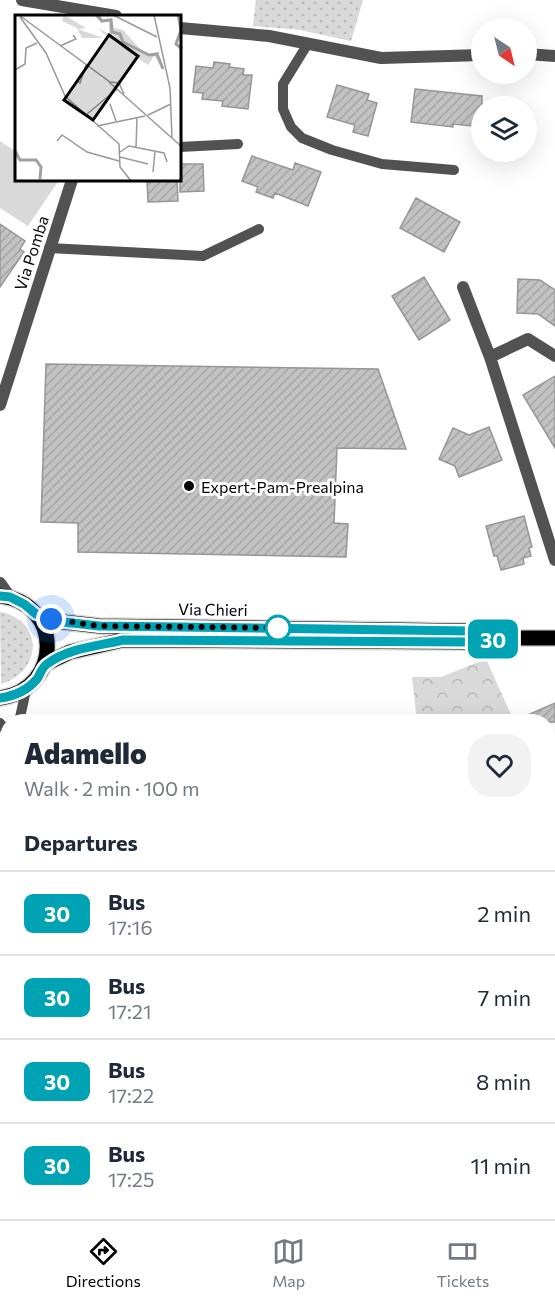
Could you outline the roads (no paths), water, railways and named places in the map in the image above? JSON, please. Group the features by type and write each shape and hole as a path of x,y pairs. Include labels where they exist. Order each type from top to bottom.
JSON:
{"main road":[{"name":"Via Chieri","path":"5,597 24,604 36,614 55,621 99,626 471,631 498,638"},
{"path":"36,614 45,629 48,647 45,664"},
{"name":"Via Chieri","path":"26,690 38,678 45,664 70,652 123,640 468,642 498,638 555,638"},
{"path":"0,698 12,697 26,690"}],"street":[{"path":"22,0 110,15"},
{"path":"182,28 269,36 381,58 471,55"},
{"path":"537,55 555,56"},
{"name":"Via Pomba","path":"0,405 71,182"},
{"path":"464,287 490,357 555,560"},
{"path":"490,357 528,339 555,356"},
{"path":"0,583 5,597"}],"lane":[{"path":"307,45 284,84 283,109 291,128 302,138 332,150 382,164 454,170"},
{"path":"182,147 238,144"},
{"path":"49,248 203,256 259,229"},
{"path":"20,714 26,690"}],"place":[{"name":"Expert-Pam-Prealpina","path":"189,486"}]}
